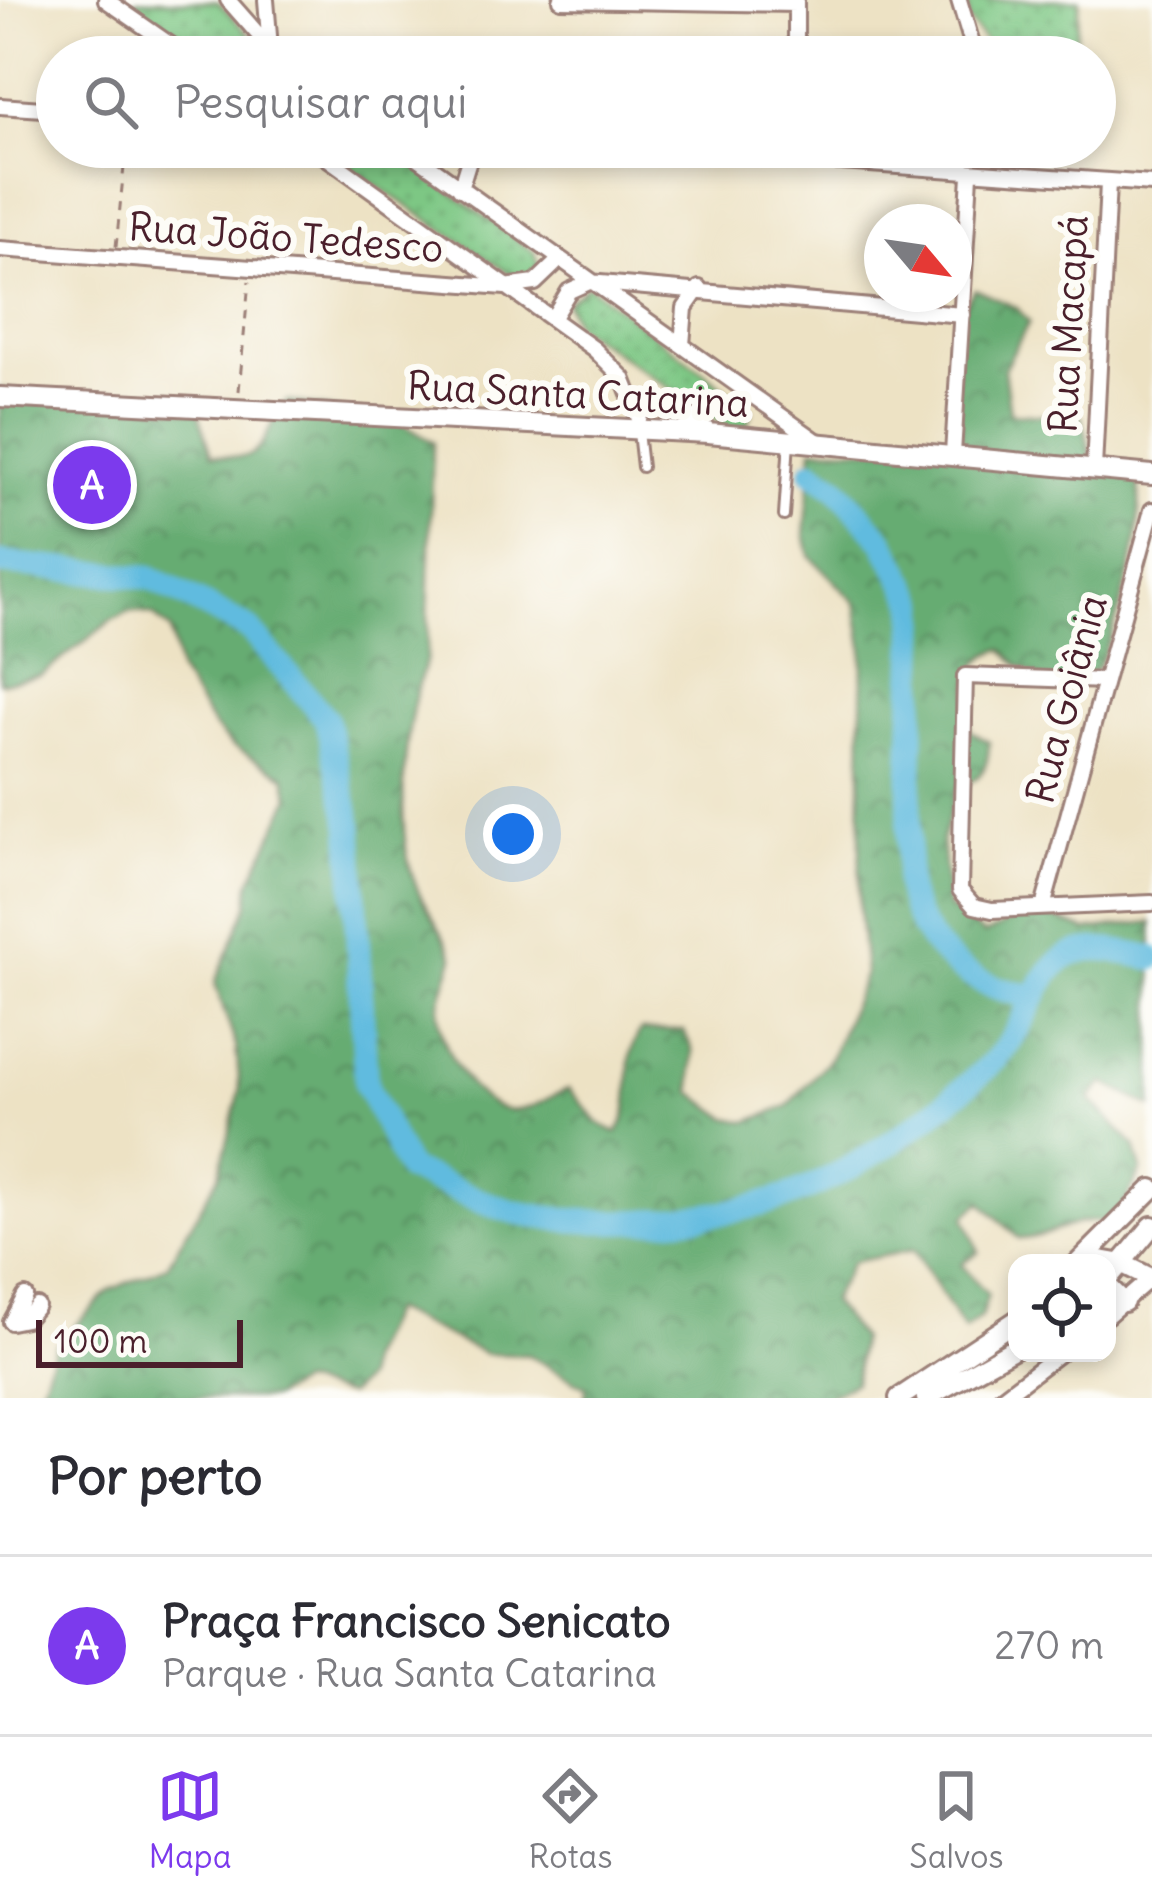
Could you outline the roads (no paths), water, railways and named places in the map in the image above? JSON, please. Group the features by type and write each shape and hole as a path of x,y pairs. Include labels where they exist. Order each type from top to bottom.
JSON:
{"street":[{"path":"106,0 130,8 163,36"},
{"path":"228,0 259,36"},
{"path":"266,0 268,36"},
{"path":"564,0 796,2 796,36"},
{"path":"959,0 967,36"},
{"path":"0,106 36,109"},
{"path":"343,168 552,319 623,377 639,421"},
{"path":"432,168 818,442"},
{"path":"460,189 466,168"},
{"path":"910,168 1152,184"},
{"path":"953,454 970,175"},
{"name":"Rua Macapá","path":"1094,469 1108,183"},
{"name":"Rua João Tedesco","path":"0,249 505,287 535,284 558,261"},
{"path":"552,319 568,291 596,283 699,288 962,315"},
{"path":"682,345 686,308 699,288"},
{"name":"Rua Santa Catarina","path":"0,397 238,412 639,421 654,404 674,407 708,433 1152,475"},
{"path":"757,400 764,418 758,437"},
{"name":"Rua Goiânia","path":"1043,907 1152,510"},
{"path":"1105,681 965,676 960,890 974,906 992,910 1152,903"},
{"path":"1087,1254 1152,1190"},
{"path":"1116,1272 1152,1226"},
{"path":"1116,1263 1151,1278 1116,1309"},
{"path":"1116,1293 1124,1302"},
{"path":"5,1329 31,1301"},
{"path":"899,1398 1008,1326"},
{"path":"926,1398 1008,1352"},
{"path":"1001,1398 1048,1362"}],"lane":[{"path":"639,421 642,467"},
{"path":"784,516 789,440"}],"waterway":[{"path":"812,471 836,487 883,540 917,604 907,884 913,907 923,928 952,962 990,985 1036,996"},
{"path":"0,563 151,578 249,629 326,719 351,826 366,1084 408,1170 492,1205 553,1218 627,1222 705,1215 778,1200 857,1163 950,1099 1003,1051 1044,980 1062,960 1094,950 1152,958"}],"place":[{"name":"Praça Francisco Senicato","path":"92,485"}]}
